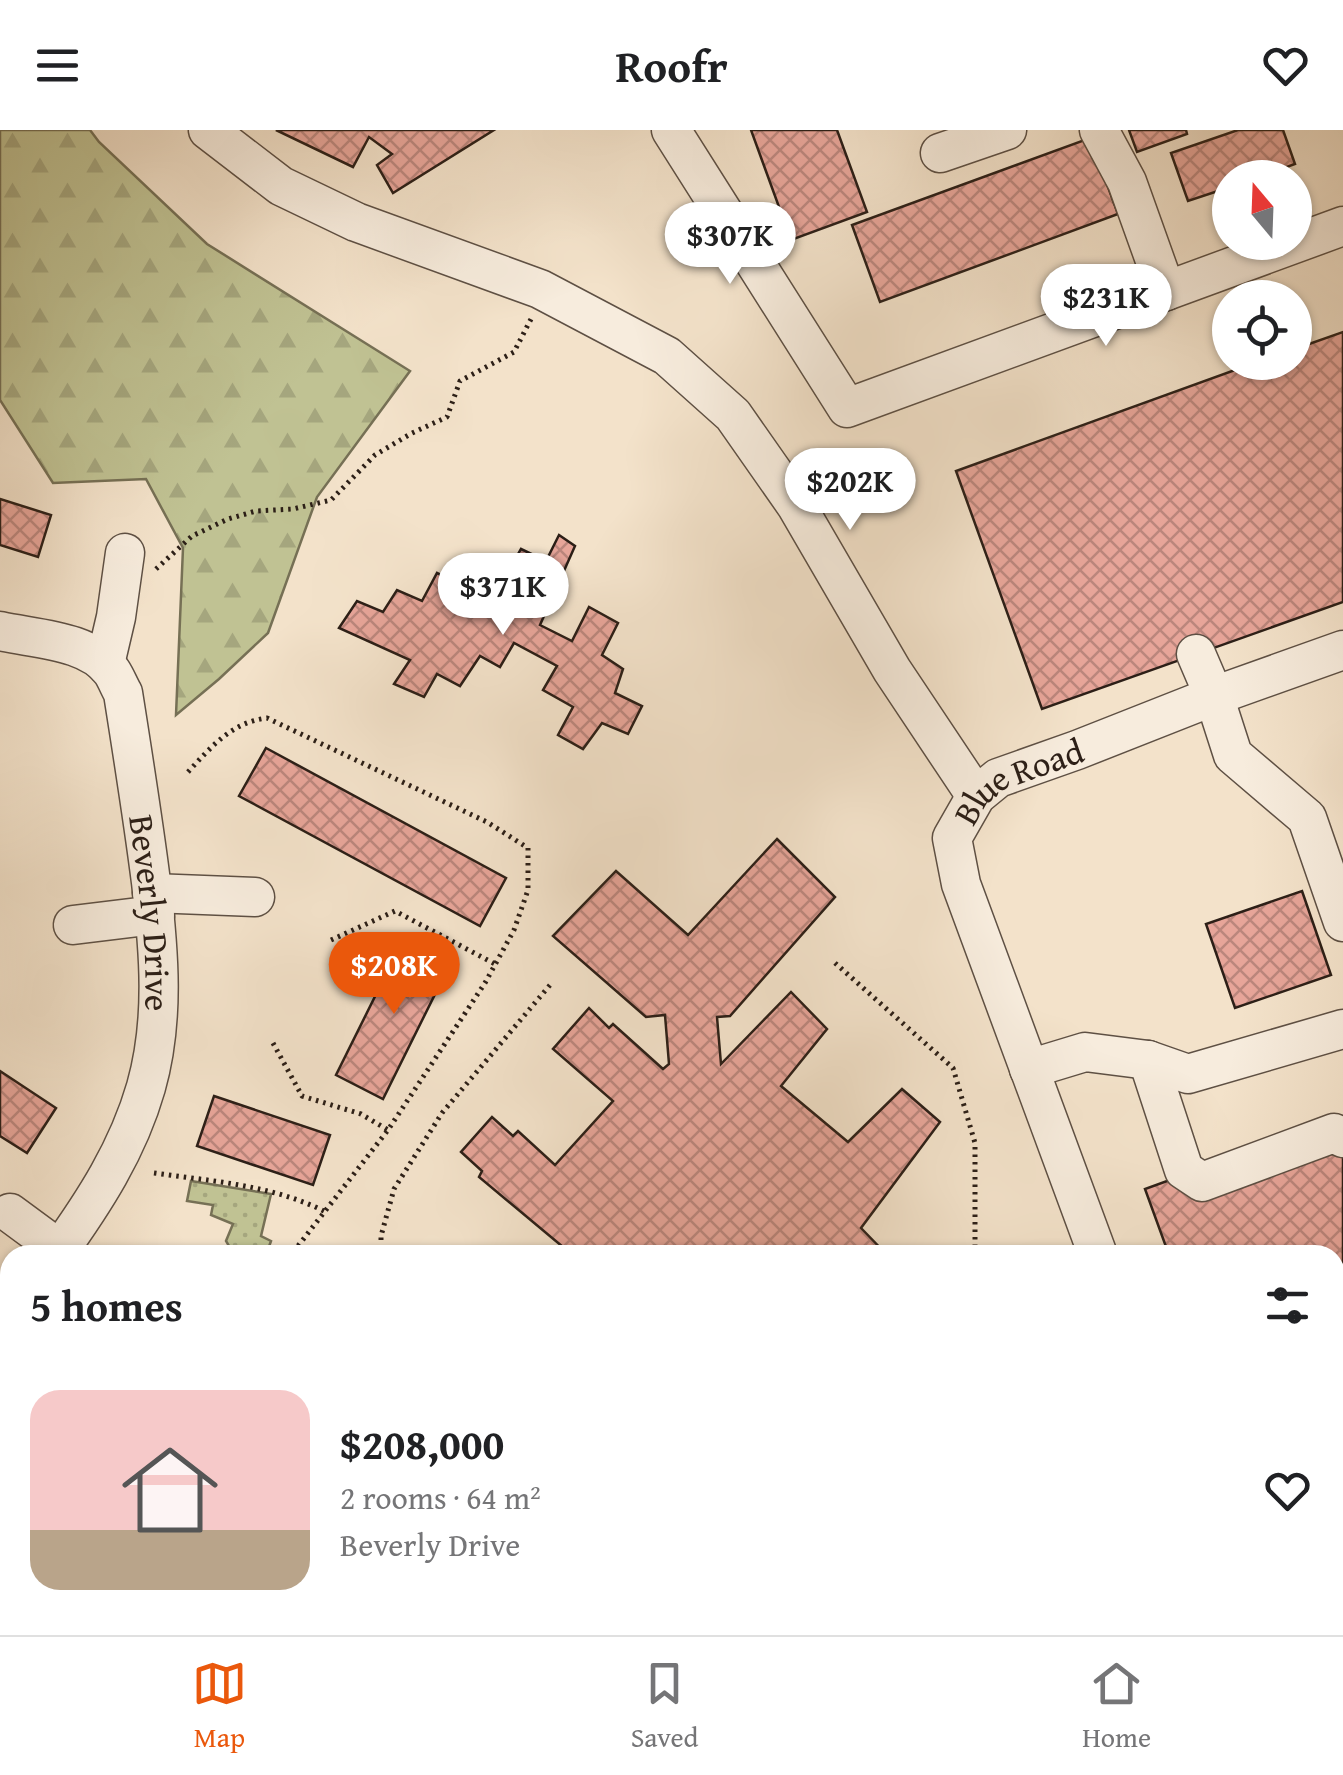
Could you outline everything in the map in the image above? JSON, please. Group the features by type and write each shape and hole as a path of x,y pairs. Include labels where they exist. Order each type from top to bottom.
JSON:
{"street":[{"path":"208,130 281,186 356,222 528,285 667,356 733,416 796,506 892,670 976,796"},
{"path":"670,130 847,408 1343,226"},
{"path":"940,153 1007,130"},
{"path":"1098,130 1127,182 1166,291"},
{"path":"0,631 73,644 105,664 116,617 137,564"},
{"name":"Blue Road","path":"1094,1245 961,884 952,838 976,796 998,778 1343,650"},
{"path":"1196,654 1233,755 1307,818 1343,922"},
{"name":"Beverly Drive","path":"66,1245 96,1199 129,1135 146,1086 157,1034 160,980 153,904 123,693 105,664"},
{"path":"73,925 153,904 255,897"},
{"path":"1029,1069 1086,1052 1148,1060 1188,1074 1343,1029"},
{"path":"1148,1060 1184,1170 1202,1182 1334,1133 1343,1138"},
{"path":"10,1213 51,1245"}],"path":[{"path":"137,564 228,518 256,510 293,509 331,500 375,455 412,432 447,418 460,382 514,352 531,320 528,285"},
{"path":"188,772 246,720 267,718 487,822 528,848 528,890 514,930 495,964 388,1130 299,1245"},
{"path":"331,940 395,912 495,964"},
{"path":"835,963 953,1068 976,1143 975,1245"},
{"path":"381,1245 394,1188 432,1128 550,985"},
{"path":"272,1043 302,1096 362,1114 388,1130"},
{"path":"154,1173 254,1188 298,1198 324,1211"}],"green space":[{"path":"0,130 90,130 207,244 410,371 317,497 268,633 176,715 183,548 146,479 53,483 0,400"},
{"path":"191,1181 271,1194 261,1236 271,1241 270,1245 228,1245 226,1241 233,1224 211,1215 213,1205 187,1201"}],"building":[{"path":"276,130 494,130 393,193 377,165 392,154 369,137 353,167"},
{"path":"751,130 837,130 867,212 791,240"},
{"path":"1129,130 1186,130 1187,134 1137,152"},
{"path":"1238,130 1283,130 1294,160 1212,160 1212,193 1188,201 1171,153"},
{"path":"1090,138 1118,214 880,302 852,225"},
{"path":"1343,332 1343,602 1042,709 956,471 1212,378 1312,380 1312,343"},
{"path":"0,499 51,515 38,557 0,545"},
{"path":"559,535 575,546 540,625 572,641 589,607 618,623 602,655 623,669 615,693 642,706 628,734 602,723 583,749 558,735 573,707 543,690 557,666 514,643 500,667 480,656 460,686 437,674 424,697 394,684 410,660 339,628 357,601 383,612 397,590 422,601 437,573 462,585 475,563 505,577 521,549 546,561"},
{"path":"266,748 506,878 480,926 239,796"},
{"path":"777,839 835,897 730,1016 717,1017 721,1064 791,992 827,1029 781,1086 848,1142 902,1089 940,1122 861,1228 877,1245 561,1245 479,1177 482,1171 461,1152 492,1117 513,1136 518,1131 555,1165 613,1101 553,1049 589,1008 663,1069 669,1064 665,1015 646,1017 553,936 616,871 688,935"},
{"path":"1302,891 1331,975 1235,1008 1206,924"},
{"path":"406,934 453,958 383,1099 336,1075"},
{"path":"0,1071 56,1108 27,1153 0,1136"},
{"path":"214,1096 330,1135 313,1185 197,1146"},
{"path":"1343,1117 1343,1245 1165,1245 1145,1189"}]}
